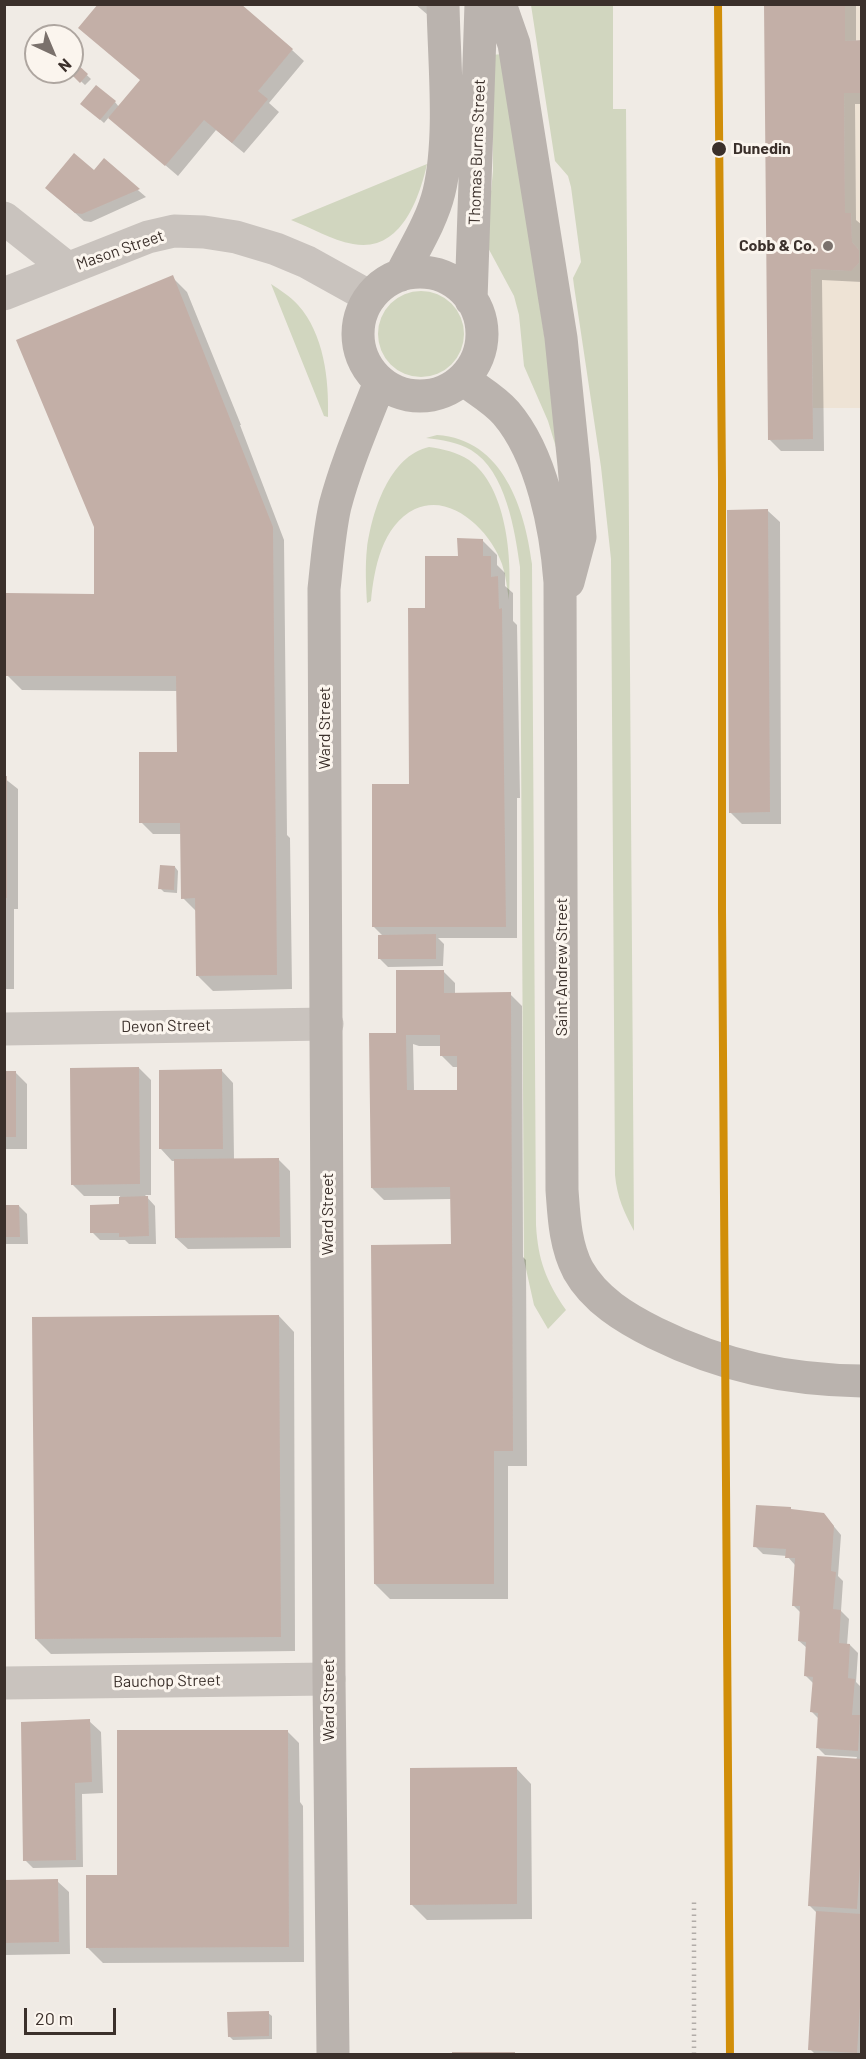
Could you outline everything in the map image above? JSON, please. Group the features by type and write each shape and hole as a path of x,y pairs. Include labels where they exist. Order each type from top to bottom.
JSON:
{"main road":[{"name":"Thomas Burns Street","path":"401,275 438,194 444,162 446,127 443,4"},
{"name":"Thomas Burns Street","path":"471,300 481,4"},
{"path":"500,4 514,44 561,338 574,465 580,537 560,609"},
{"path":"420,272 440,276 458,286 471,300 480,320 481,341 475,362 463,379 439,393 422,396 395,392 373,376 363,360 358,342 361,314 370,297 384,284 401,275 420,272"},
{"name":"Saint Andrew Street","path":"463,379 506,413 524,441 544,490 558,551 562,1190 568,1246 578,1270 609,1305 633,1321 681,1346 745,1368 809,1378 861,1381"},
{"name":"Ward Street","path":"333,2055 324,589 335,506 380,382"}],"street":[{"path":"4,218 66,268"},
{"name":"Mason Street","path":"4,294 148,237 174,231 204,231 236,237 276,249 308,262 370,297"},
{"name":"Devon Street","path":"4,1029 327,1024"},
{"name":"Bauchop Street","path":"4,1683 329,1679"}],"green space":[{"path":"531,5 613,5 613,109 626,109 634,1231 617,1190 615,1175 611,559 601,467 573,278 581,262 571,187 568,176 555,161"},
{"path":"502,54 562,453 558,454 548,421 524,366 519,315 514,296 486,244 493,171 492,55"},
{"path":"427,164 419,193 405,221 383,240 369,245 353,244 329,237 291,220"},
{"path":"271,284 298,305 314,329 326,373 328,417 324,416"},
{"path":"413,291 429,291 452,303 461,317 464,334 461,351 452,365 429,377 413,377 397,370 385,358 378,342 378,326 385,310 397,298"},
{"path":"437,435 460,439 479,449 507,480 523,521 532,564 536,1225 544,1270 566,1310 548,1329 534,1305 524,1260 520,567 512,520 501,487 493,472 483,460 466,447 426,438"},
{"path":"429,447 450,451 469,460 482,472 492,487 499,505 508,544 509,600 502,564 497,552 479,528 456,510 429,505 415,509 404,516 387,537 374,575 371,601 367,603 367,548 378,503 393,473 403,462 415,452"}],"shaded area":[{"path":"845,5 861,5 861,40 845,41"},
{"path":"844,93 861,93 861,408 813,408 811,269 850,271 859,263 859,250 852,242 851,213 845,213"}],"building":[{"path":"98,4 241,4 293,49 258,91 268,99 232,143 204,120 165,166 108,118 140,80 84,33 84,24 81,24"},
{"path":"764,4 845,4 845,41 862,40 862,93 844,93 845,213 851,213 852,242 859,250 859,263 851,271 811,269 813,439 768,440"},
{"path":"96,85 116,101 100,120 80,104"},
{"path":"74,153 94,170 104,158 140,189 82,214 75,213 45,188"},
{"path":"173,275 273,527 277,975 196,976 195,898 181,899 180,823 139,823 139,752 177,752 176,676 5,676 6,593 94,594 94,527 16,340"},
{"path":"768,509 770,812 729,813 727,510"},
{"path":"457,538 483,539 483,556 491,556 491,577 498,576 499,609 502,608 506,927 372,927 372,784 409,784 408,608 425,608 425,556 458,556"},
{"path":"4,776 7,776 7,898 4,898"},
{"path":"160,865 175,866 174,890 158,889"},
{"path":"436,934 436,959 378,959 378,935"},
{"path":"396,970 444,970 444,993 511,992 513,1451 494,1451 494,1584 374,1584 371,1245 451,1244 450,1187 371,1188 369,1033 396,1033","holes":["406,1035 440,1035 440,1056 457,1056 457,1090 407,1090"]},
{"path":"139,1067 140,1184 71,1185 70,1068"},
{"path":"222,1069 223,1149 159,1149 159,1070"},
{"path":"4,1071 16,1071 16,1137 4,1137"},
{"path":"279,1158 280,1237 175,1238 174,1159"},
{"path":"148,1196 149,1236 119,1237 119,1233 90,1233 90,1205 119,1204 119,1197"},
{"path":"4,1205 19,1205 20,1237 4,1237"},
{"path":"279,1315 281,1637 35,1639 32,1317"},
{"path":"756,1505 791,1507 791,1509 824,1513 834,1526 831,1571 836,1572 833,1609 841,1610 839,1643 850,1644 848,1678 855,1679 852,1715 860,1715 858,1751 816,1748 818,1713 810,1712 813,1677 804,1676 806,1642 798,1641 800,1606 792,1606 795,1558 785,1558 786,1549 753,1547"},
{"path":"90,1719 92,1782 75,1783 76,1860 23,1861 21,1722"},
{"path":"117,1730 288,1730 289,1947 86,1948 86,1875 117,1875"},
{"path":"817,1756 862,1759 862,1837 857,1909 808,1906"},
{"path":"517,1767 517,1904 410,1905 410,1768"},
{"path":"58,1879 59,1942 4,1943 4,1880"},
{"path":"816,1911 862,1914 862,1975 857,2053 808,2050"},
{"path":"269,2011 269,2036 228,2037 227,2012"},
{"path":"452,2052 515,2052 515,2054 452,2054"}],"railway":[{"path":"694,1901 694,2054"}],"transit line":[{"path":"718,4 730,2054"}],"place":[{"name":"Dunedin","path":"719,149"},
{"name":"Cobb & Co.","path":"828,246"}]}
